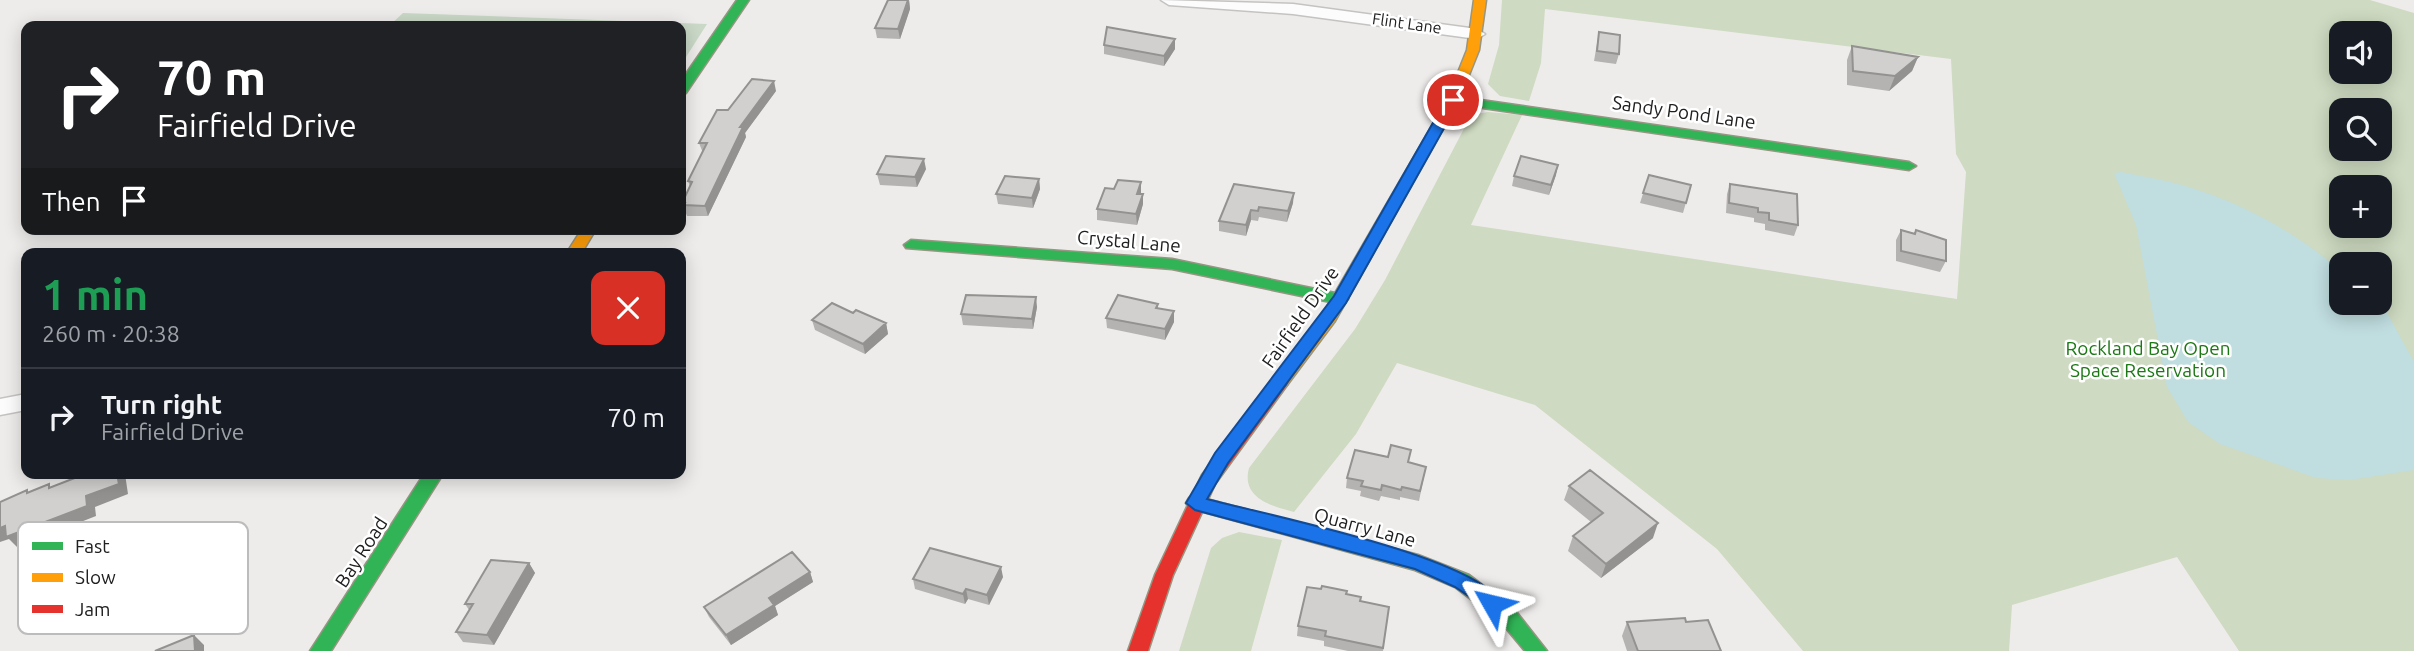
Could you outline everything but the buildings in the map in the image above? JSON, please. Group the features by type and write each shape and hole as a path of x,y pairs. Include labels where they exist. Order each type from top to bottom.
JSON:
{"street":[{"path":"686,83 743,0"},
{"name":"Flint Lane","path":"1169,0 1293,9 1477,34"},
{"name":"Fairfield Drive","path":"1138,651 1164,575 1195,503 1221,458 1340,299 1453,100 1463,80 1477,34 1480,0"},
{"name":"Sandy Pond Lane","path":"1453,100 1909,166"},
{"name":"Crystal Lane","path":"911,245 1172,264 1340,299"},
{"path":"0,407 21,403"},
{"name":"Bay Road","path":"320,651 431,479"},
{"name":"Quarry Lane","path":"1195,503 1418,563 1451,576 1507,615 1537,651"}],"green space":[{"name":"Rockland Bay Open Space Reservation","path":"1502,0 2370,0 2414,13 2414,651 2239,651 2177,557 2012,605 2009,651 1803,651 1717,549 1535,405 1397,363 1356,434 1294,512 1260,499 1249,487 1249,468 1355,329 1385,280 1468,121 1476,114 1488,112 1522,115 1471,225 1957,299 1966,172 1956,154 1951,59 1545,9 1541,63 1529,101 1500,96 1488,84 1499,45"},
{"path":"403,13 624,21 394,21"},
{"path":"686,23 707,24 686,57"},
{"path":"1239,532 1282,540 1251,651 1179,651 1211,548 1222,538"}],"water":[{"path":"2121,172 2186,186 2254,213 2291,234 2329,262 2329,315 2388,315 2414,362 2414,470 2350,480 2316,478 2220,444 2188,422 2167,387 2136,225 2114,173"}],"traffic: fast":[{"path":"686,83 743,0"},
{"path":"1453,100 1909,166"},
{"path":"911,245 1172,264 1340,299"},
{"path":"320,651 431,479"},
{"path":"1195,503 1418,563 1462,581 1507,615 1537,651"}],"traffic: slow":[{"path":"1281,381 1329,317 1453,100 1473,50 1480,0"},
{"path":"577,248 585,235"}],"traffic: jam":[{"path":"1138,651 1164,575 1208,480 1281,381"}],"route":[{"path":"1453,100 1340,299 1316,336 1221,458 1195,503 1418,563 1462,581 1492,604"}]}
